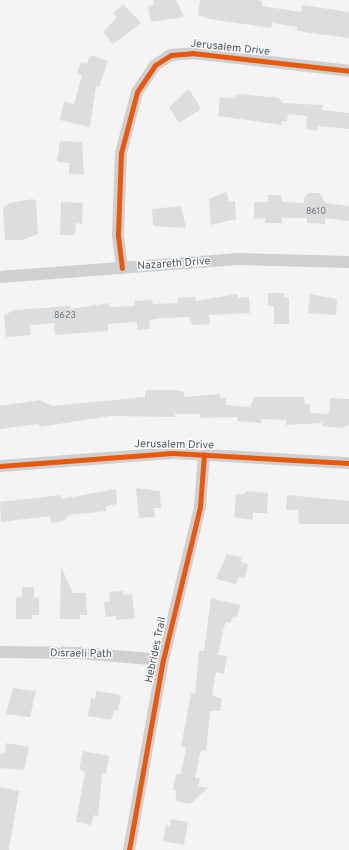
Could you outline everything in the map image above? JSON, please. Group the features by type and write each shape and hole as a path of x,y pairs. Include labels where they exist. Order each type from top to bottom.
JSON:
{"street":[{"name":"Jerusalem Drive","path":"122,268 118,234 121,153 137,92 154,65 171,55 192,53 349,71"},
{"name":"Nazareth Drive","path":"0,277 277,258 349,262"},
{"name":"Jerusalem Drive","path":"0,466 124,454 204,454 349,463"},
{"name":"Hebrides Trail","path":"129,850 163,660 200,507 204,454"},
{"name":"Disraeli Path","path":"0,652 78,653 163,660"}],"building":[{"path":"153,0 176,0 184,17 151,22 148,6 154,5"},
{"path":"200,0 257,0 262,1 262,6 301,12 302,5 349,12 349,38 297,31 297,27 272,23 271,28 210,19 198,15"},
{"path":"123,4 141,23 113,44 103,32 117,17 113,13"},
{"path":"90,55 108,61 99,87 96,86 90,127 60,120 64,101 74,104 82,75 77,73 81,62 87,64"},
{"path":"189,89 201,109 179,123 169,107"},
{"path":"240,94 279,98 283,103 323,105 322,110 349,113 349,129 318,126 318,131 306,129 307,116 288,114 287,122 282,121 282,125 218,116 220,97 231,98"},
{"path":"60,141 82,142 84,175 69,174 69,163 57,162"},
{"path":"226,192 229,202 235,201 236,219 211,225 209,199"},
{"path":"309,193 319,193 326,203 349,206 349,221 325,218 325,224 307,223 307,218 282,218 282,223 265,223 265,218 254,219 254,202 268,202 268,195 281,195 282,202 304,203 305,196"},
{"path":"33,199 36,201 38,234 22,240 5,240 3,208 9,203"},
{"path":"61,202 83,203 82,224 76,223 75,235 60,235"},
{"path":"181,206 186,228 153,226 152,209"},
{"path":"268,293 284,293 284,297 289,298 289,324 274,324 274,306 268,306"},
{"path":"238,294 238,298 249,297 250,313 209,315 210,324 193,325 189,317 164,318 149,320 150,329 137,330 137,322 108,324 108,331 55,335 54,323 30,325 31,335 6,337 4,315 15,310 70,306 70,309 109,303 109,307 135,306 135,301 152,300 153,304 178,303 178,298 195,297 196,301"},
{"path":"310,294 337,299 336,315 308,313"},
{"path":"145,390 176,390 184,392 184,397 220,394 220,398 226,398 226,405 250,407 254,397 304,397 305,404 310,404 310,413 329,414 330,398 349,399 349,425 342,428 322,426 322,423 286,425 286,420 261,419 261,423 237,421 238,417 200,418 200,414 175,414 175,417 110,416 39,427 39,424 0,429 0,406 40,400 52,406 145,397"},
{"path":"136,488 160,491 161,508 154,508 155,517 139,518"},
{"path":"116,489 117,504 106,506 106,511 69,515 64,521 51,523 50,516 1,522 0,502 61,495 61,499"},
{"path":"245,491 268,493 267,513 253,513 253,520 234,517 236,494 245,494"},
{"path":"287,495 349,501 349,524 299,524 298,510 286,510"},
{"path":"227,554 242,557 241,562 248,564 245,578 239,577 236,584 216,579"},
{"path":"61,567 73,593 86,593 87,615 80,615 80,619 60,619"},
{"path":"22,587 34,587 34,597 39,598 39,615 32,615 32,619 16,619 16,598 22,596"},
{"path":"123,591 123,595 132,594 135,618 116,620 116,616 106,617 104,602 110,601 109,592"},
{"path":"211,598 240,605 237,617 233,616 231,623 226,622 224,627 218,655 227,656 224,674 216,672 212,695 222,699 220,711 210,711 206,751 201,750 195,778 200,778 198,786 208,788 190,804 175,801 177,791 173,790 176,774 181,774 186,747 181,747 191,693 195,694 199,651 204,651"},
{"path":"13,688 36,691 30,717 6,714"},
{"path":"96,691 121,695 118,711 114,710 111,720 88,716 91,698 95,699"},
{"path":"6,743 29,747 24,770 0,768 0,754 5,752"},
{"path":"83,751 109,756 106,774 102,774 98,816 94,815 91,825 76,822 85,772 79,769"},
{"path":"0,787 19,791 9,850 0,850"},
{"path":"171,819 188,822 184,845 163,841 166,825 170,826"}],"cycle path":[{"path":"122,268 118,234 121,153 137,92 155,65 171,55 192,53 349,71"},
{"path":"0,466 173,453 349,463"},
{"path":"129,850 163,660 200,507 204,454"}]}
